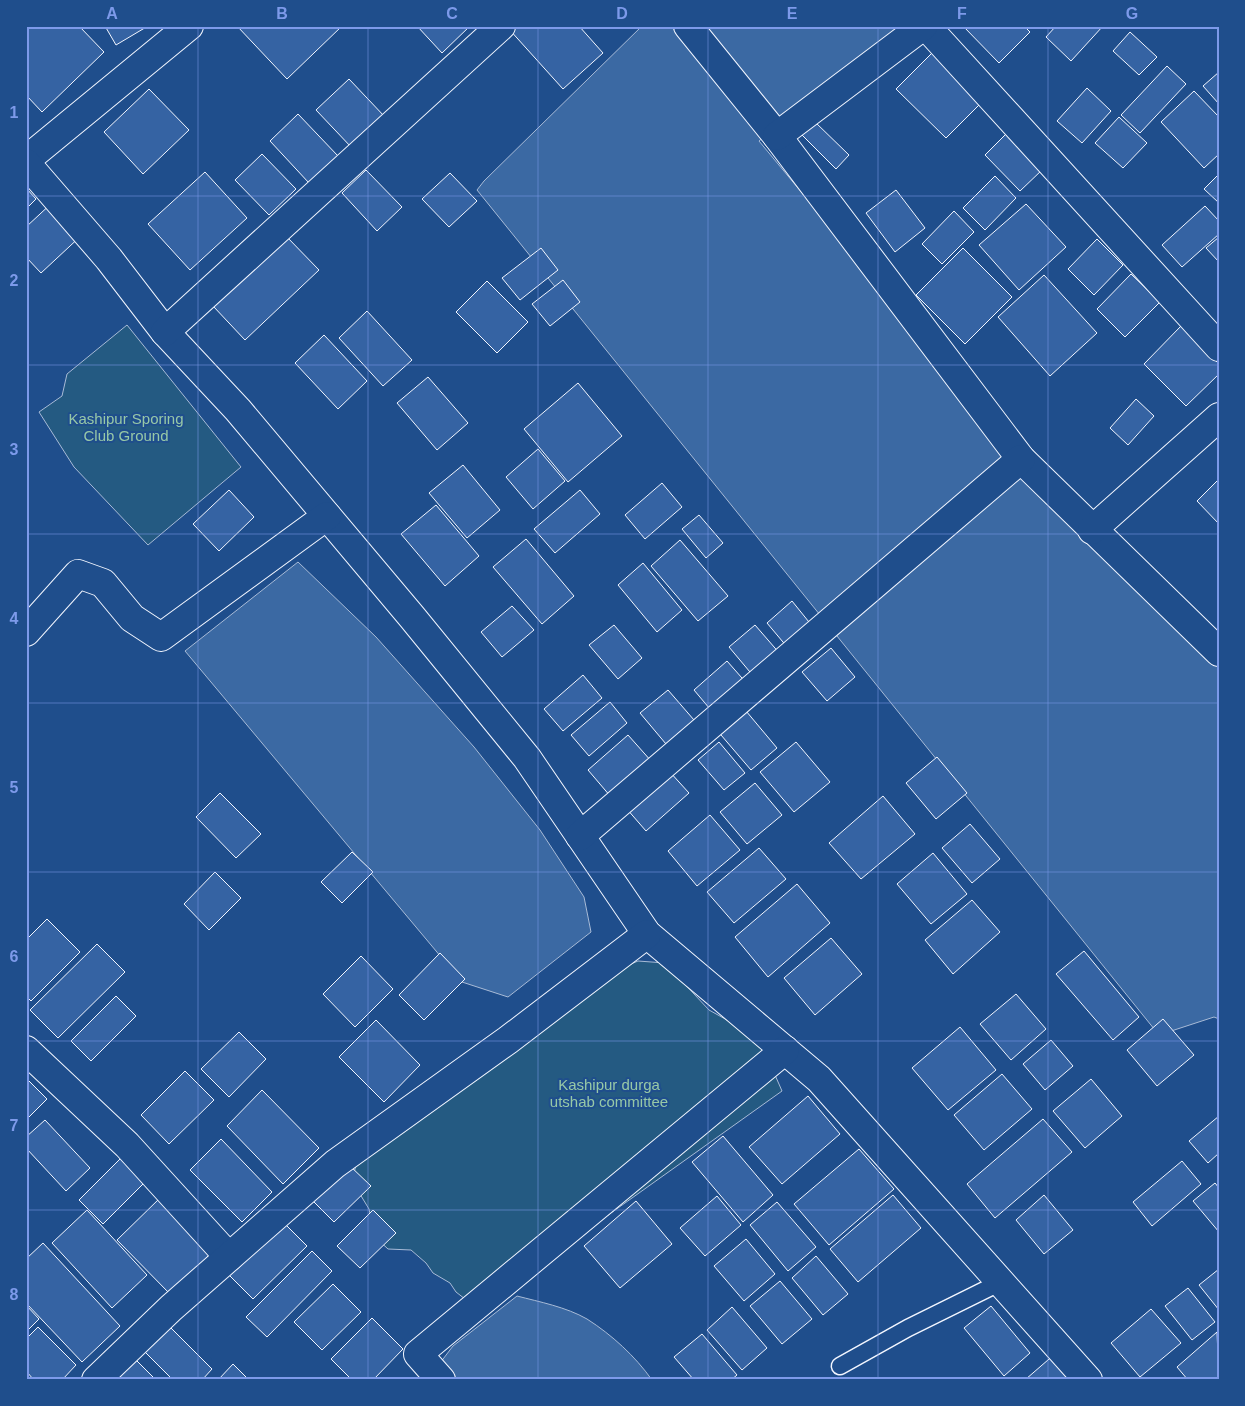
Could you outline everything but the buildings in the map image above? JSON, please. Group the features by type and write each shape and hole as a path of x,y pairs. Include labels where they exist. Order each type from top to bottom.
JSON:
{"street":[{"path":"188,26 26,162 109,259 165,332 238,410 527,758 647,934 820,1079 1088,1380"},
{"path":"165,332 501,26"},
{"path":"688,26 777,136 1021,459 1219,652"},
{"path":"777,136 925,26 1219,347"},
{"path":"1092,530 1219,417"},
{"path":"580,836 1021,459"},
{"path":"26,632 78,574 103,583 132,618 161,637 327,516"},
{"path":"96,1380 171,1308 336,1164 508,1040 647,934"},
{"path":"26,1050 127,1146 229,1257"},
{"path":"441,1380 418,1354 785,1050"}],"lane":[{"path":"840,1366 908,1328 999,1282"}],"green space":[{"name":"Kashipur Sporing Club Ground","path":"127,325 241,467 148,545 74,467 39,412 62,396 67,374"},
{"name":"Kashipur durga utshab committee","path":"638,961 665,963 709,1010 754,1035 768,1059 782,1091 482,1305 465,1299 456,1292 450,1283 433,1273 426,1263 411,1250 388,1249 375,1237 369,1209 352,1181 357,1161 617,970"}],"shaded area":[{"path":"642,26 903,26 759,141 1087,537 1219,667 1219,1019 1214,1017 1159,1035 477,190"},
{"path":"298,562 376,637 474,747 540,830 584,897 591,932 508,997 462,982 185,651"},
{"path":"517,1296 562,1308 587,1319 622,1346 652,1380 427,1380 453,1346"}]}
